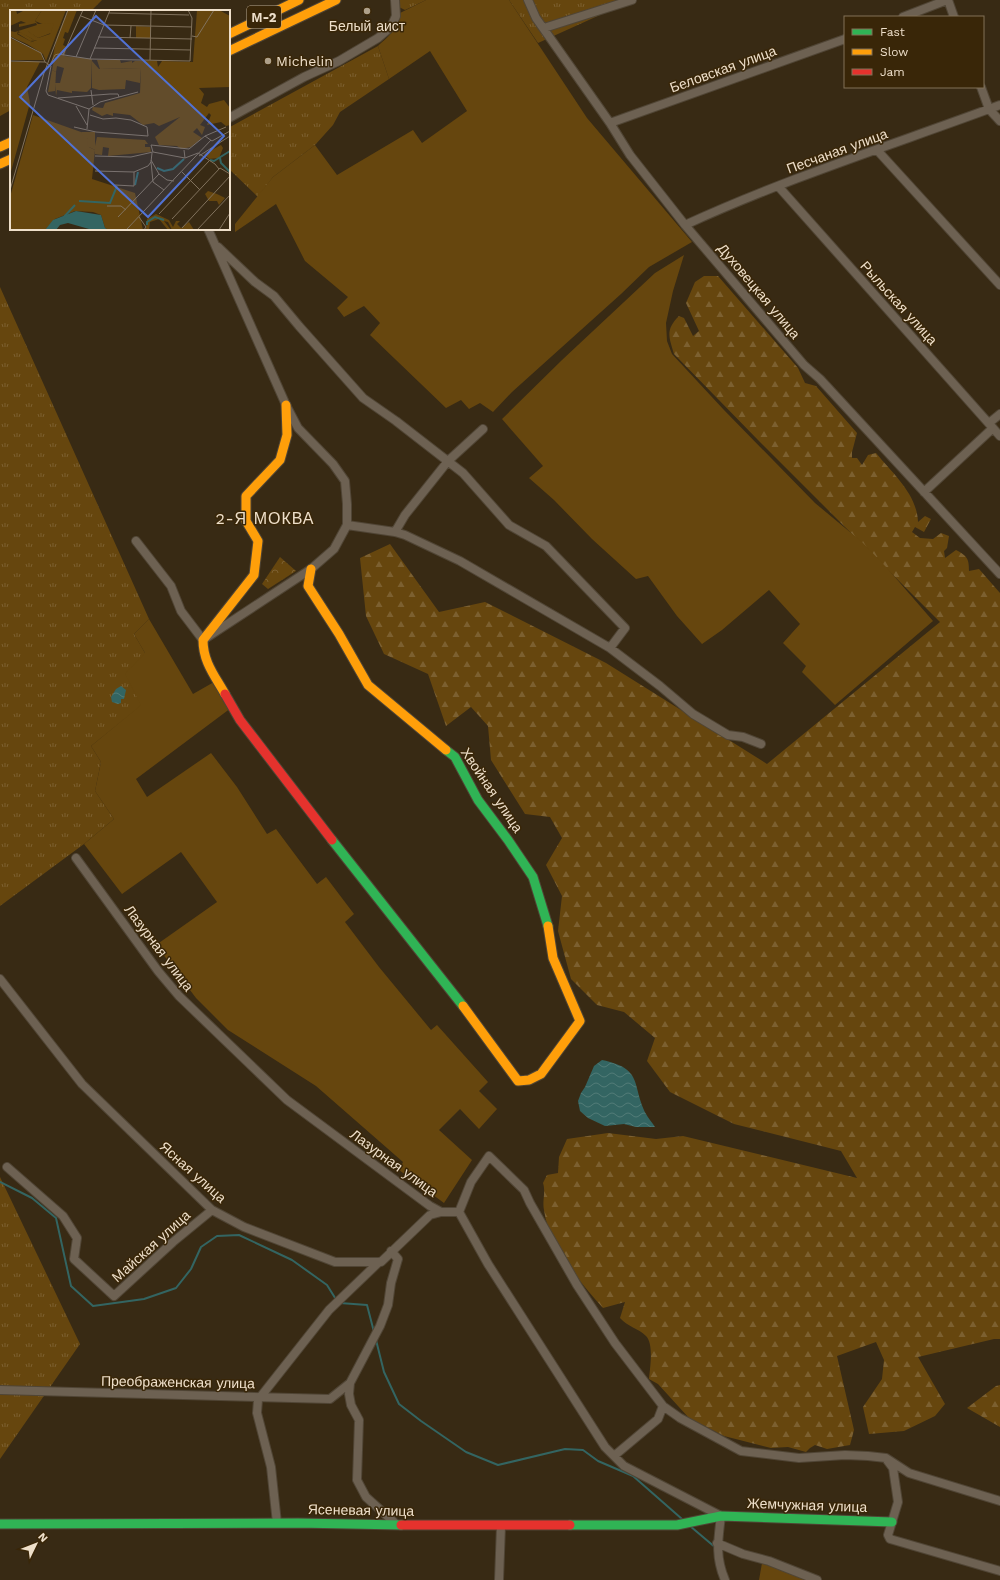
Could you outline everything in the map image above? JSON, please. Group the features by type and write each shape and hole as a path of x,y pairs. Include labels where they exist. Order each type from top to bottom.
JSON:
{"main road":[{"name":"М-2","path":"230,34 299,0"},
{"path":"230,51 336,0"},
{"path":"0,147 10,142"},
{"path":"0,164 10,159"},
{"path":"203,640 254,575 258,541 246,521 246,496 280,460 287,435 286,405"},
{"name":"Хвойная улица","path":"203,640 203,652 206,660 240,720 468,1012 518,1081 529,1080 541,1074 580,1021 553,958 548,925 533,877 478,800 455,757 368,685 339,634 308,586 311,569"},
{"name":"Ясеневая улица","path":"0,1524 277,1523 501,1526 677,1525 721,1516"},
{"name":"Жемчужная улица","path":"721,1516 892,1522"}],"street":[{"path":"230,117 304,77 338,61 378,38 391,27 396,16 396,0"},
{"name":"Духовецкая улица","path":"528,0 536,18 610,123 630,155 685,225 804,365 820,379 1000,574"},
{"path":"544,28 632,0"},
{"path":"906,16 947,0 954,16"},
{"name":"Беловская улица","path":"610,123 844,39"},
{"path":"981,88 989,109 1000,121"},
{"name":"Песчаная улица","path":"685,225 724,207 778,186 1000,105"},
{"path":"877,150 1000,285"},
{"name":"Рыльская улица","path":"778,186 1000,436"},
{"path":"136,541 171,586 181,611 203,640 311,569 334,549 346,525 347,504 345,481 333,464 298,428 286,405 208,230"},
{"path":"215,244 255,282 274,296 298,326 363,398 463,473 509,525 546,546 625,628 610,648"},
{"path":"924,492 991,426 1000,414"},
{"path":"394,532 405,515 448,461 483,428"},
{"path":"346,525 405,535 460,561 610,648 660,686 693,714 728,735 743,736 761,744"},
{"name":"Лазурная улица","path":"76,858 158,971 178,996 287,1100 430,1206 441,1212 459,1212"},
{"name":"Ясная улица","path":"0,980 82,1084 212,1210 244,1226 334,1262 379,1262"},
{"path":"725,1580 721,1570 717,1543 721,1516 624,1466 605,1447 537,1342 474,1240 459,1212 471,1182 489,1156 524,1190 577,1286 615,1343 663,1406 680,1418 742,1451 799,1458 845,1455 886,1458 909,1473 1000,1501"},
{"name":"Майская улица","path":"7,1167 63,1216 77,1238 74,1259 114,1296 173,1242 212,1210"},
{"path":"277,1523 271,1467 257,1413 258,1400 329,1310 430,1215 441,1212"},
{"path":"391,1251 398,1259 391,1283 388,1305 380,1326 350,1383 351,1405 359,1420 356,1480 366,1497 396,1524"},
{"name":"Преображенская улица","path":"0,1390 330,1399 350,1383"},
{"path":"614,1456 658,1419 663,1406"},
{"path":"886,1458 893,1468 898,1502 888,1535 890,1539 1000,1571"},
{"path":"499,1580 501,1526"},
{"path":"717,1543 743,1554 769,1561 817,1580"}],"green space":[{"path":"0,0 102,0 92,10 10,10 10,111 0,116"},
{"path":"399,0 426,0 405,10 399,7"},
{"path":"426,0 509,0 587,118 692,242 649,267 512,392 493,412 480,403 469,409 461,400 446,408 370,335 380,323 364,306 344,317 337,308 348,297 305,261 276,204 235,232 235,224 273,177 315,145 337,175 413,130 422,143 467,111 430,51 389,79 378,46 395,28 400,13"},
{"path":"509,0 620,0 622,5 538,43"},
{"path":"378,46 389,79 340,112 333,125 315,145 273,177 258,197 230,170 230,127"},
{"path":"684,255 673,291 666,323 667,341 672,354 724,410 815,503 862,542 887,568 933,621 835,705 802,672 806,666 783,643 800,624 769,590 722,630 702,644 677,616 648,576 636,579 529,478 543,466 502,419 562,360 655,273"},
{"path":"704,276 718,276 798,368 805,383 816,386 857,433 852,458 857,458 862,465 868,455 876,453 909,493 917,512 918,522 925,516 931,519 924,532 915,527 912,532 920,538 933,539 941,533 949,536 947,548 944,551 945,558 956,550 960,552 968,560 969,571 979,569 1000,593 1000,1339 994,1339 918,1357 945,1404 935,1416 904,1431 869,1434 863,1407 882,1379 884,1360 876,1342 837,1356 854,1430 850,1445 827,1449 815,1445 806,1452 788,1447 771,1448 724,1436 689,1418 658,1384 649,1379 651,1356 650,1345 646,1336 620,1318 625,1302 603,1308 566,1263 547,1224 544,1207 543,1183 547,1175 558,1173 559,1157 567,1139 608,1133 656,1139 683,1136 857,1178 841,1151 734,1124 670,1092 647,1061 655,1038 624,1012 597,1005 571,979 558,931 562,896 546,865 562,838 550,817 525,814 491,760 488,726 471,707 446,726 428,674 384,654 366,616 360,558 390,544 439,612 485,602 606,663 767,764 940,622 674,354 669,334 672,325 679,316 684,318 693,336 699,331 686,303 695,282"},
{"path":"0,287 149,619 134,634 145,653 142,705 91,746 101,762 95,791 114,819 84,844 0,906"},
{"path":"280,557 296,571 268,589 262,584"},
{"path":"149,619 193,694 214,682 231,708 136,779 147,797 211,753 237,787 267,834 276,829 317,884 326,877 354,914 345,922 379,967 431,1030 437,1025 488,1082 479,1091 497,1109 479,1129 460,1109 439,1130 472,1160 444,1203 399,1170 403,1162 316,1086 228,1030 196,998 156,945 217,902 181,852 122,894 84,844 114,819 95,791 101,762 91,746 141,705 125,674 145,653 134,634"},
{"path":"0,1177 80,1344 0,1459"},
{"path":"1000,1385 1000,1427 967,1408 996,1386"},
{"path":"762,1563 803,1577 804,1580 759,1580"}],"water":[{"path":"121,686 126,690 124,699 121,699 121,703 118,704 112,702 111,697 116,689"},
{"path":"602,1060 624,1068 630,1073 634,1079 646,1114 655,1127 636,1127 624,1124 605,1126 588,1118 580,1111 578,1101 581,1093 594,1066"}],"waterway":[{"path":"0,1182 32,1198 56,1218 71,1286 93,1306 144,1299 176,1288 191,1269 201,1247 217,1236 239,1235 292,1260 327,1285 337,1301"},
{"path":"340,1303 367,1305 374,1332"},
{"path":"376,1340 384,1372 399,1404 466,1452 498,1465 565,1449 583,1450 598,1461 633,1476 682,1519"},
{"path":"690,1526 716,1548"}],"traffic: fast":[{"path":"446,750 455,757 478,800 533,877 548,926"},
{"path":"332,840 463,1006"},
{"path":"570,1525 677,1525 721,1516 892,1522"},
{"path":"0,1524 298,1523 401,1525"}],"traffic: slow":[{"path":"230,34 299,0"},
{"path":"230,51 336,0"},
{"path":"0,147 10,142"},
{"path":"0,164 10,159"},
{"path":"225,694 207,662 203,640 254,575 258,541 246,521 246,496 280,460 287,435 286,405"},
{"path":"311,569 308,586 339,634 368,685 446,750"},
{"path":"463,1006 518,1081 529,1080 541,1074 580,1021 553,958 548,926"}],"traffic: jam":[{"path":"225,694 240,720 332,840"},
{"path":"401,1525 570,1525"}],"place":[{"name":"Белый аист","path":"367,11"},
{"name":"Michelin","path":"268,61"}],"district":[{"name":"2-Я МОКВА","path":"265,518"}]}
